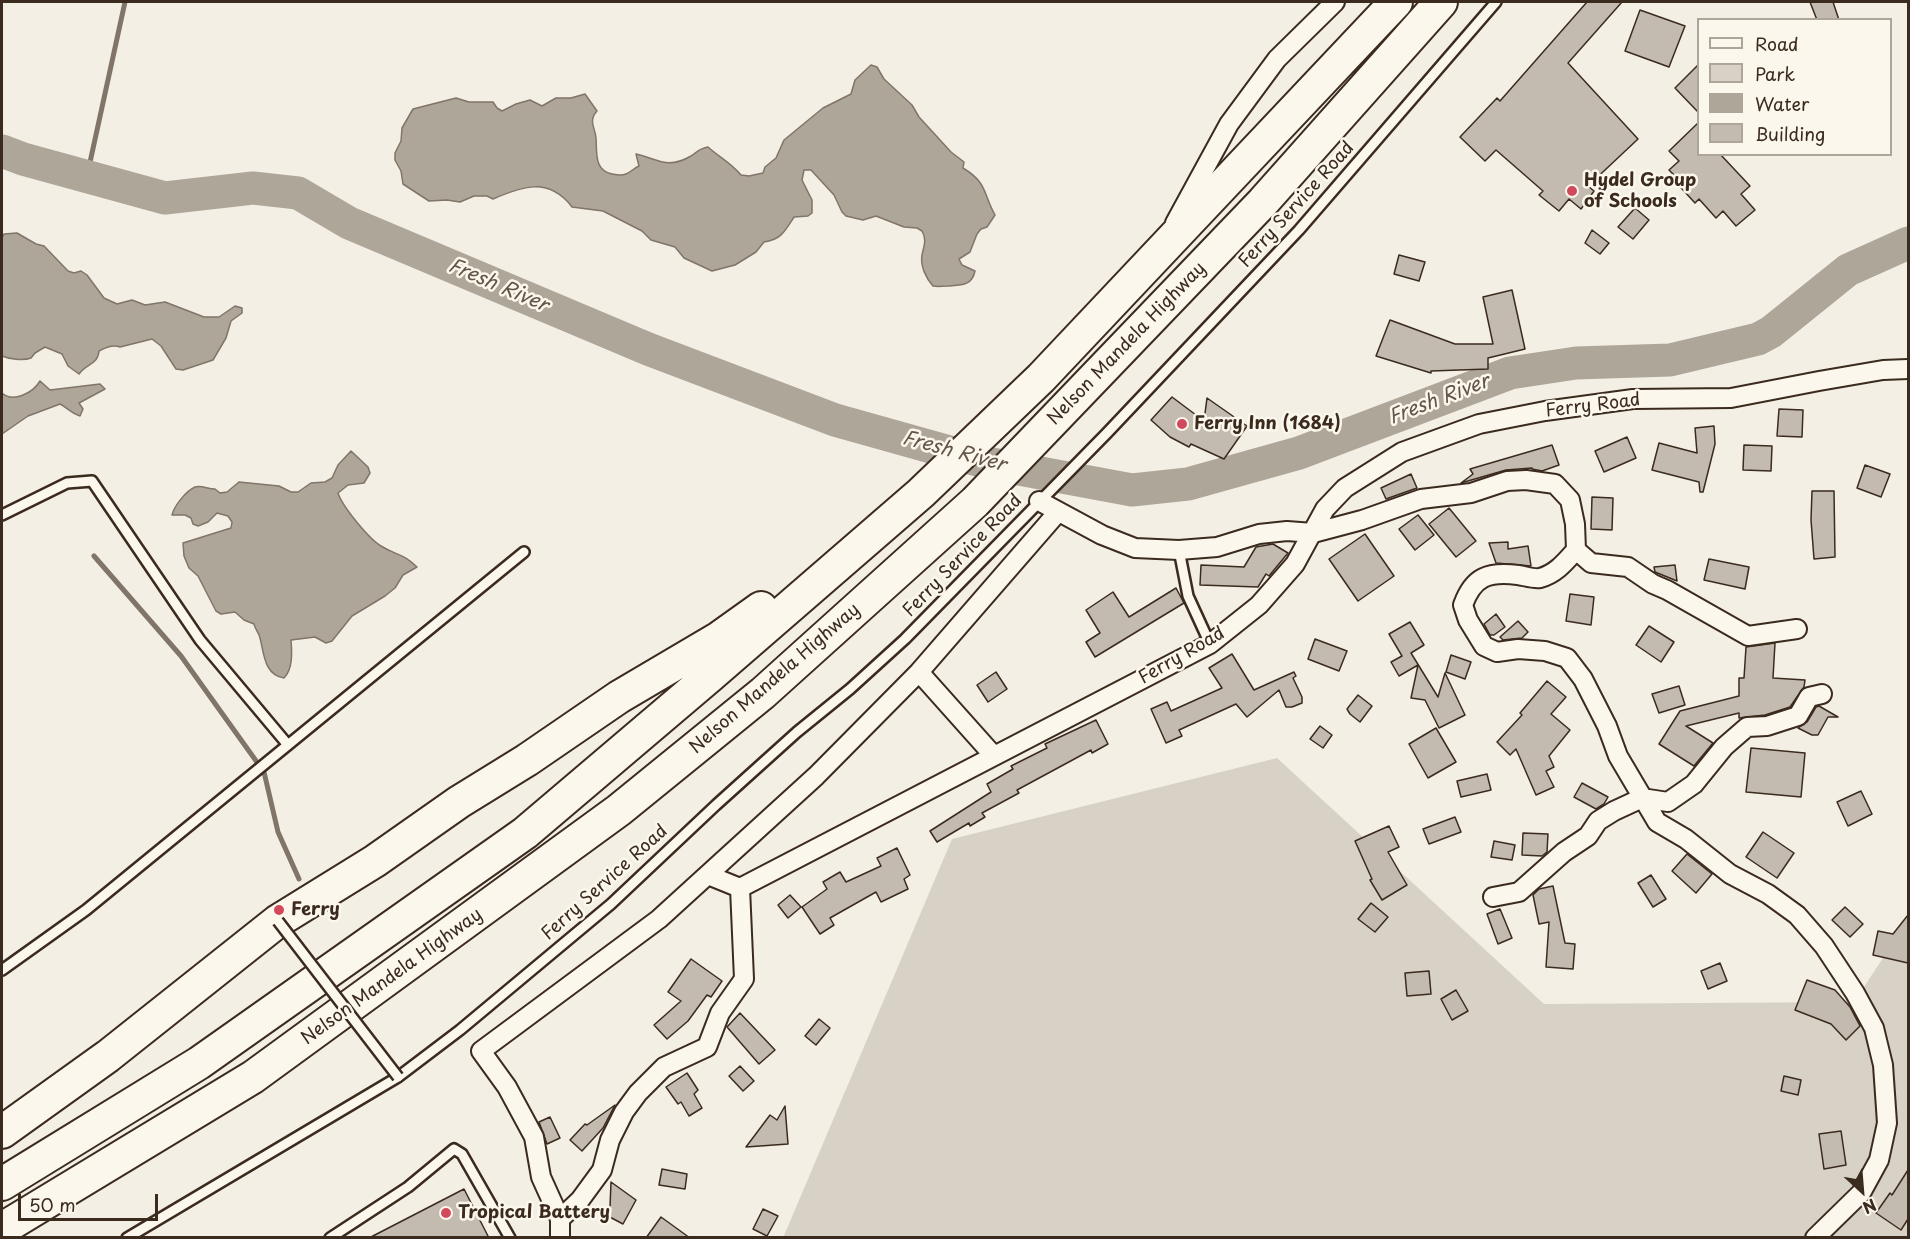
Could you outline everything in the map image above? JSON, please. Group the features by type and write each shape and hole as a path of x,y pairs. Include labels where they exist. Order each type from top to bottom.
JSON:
{"highway":[{"path":"2,1184 199,1063 525,833 921,493 1041,378 1396,2"},
{"name":"Nelson Mandela Highway","path":"2,1229 253,1077 619,810 763,693 975,502 1263,202 1442,2"},
{"path":"2,1132 108,1056 278,921 375,861 459,802 527,760 619,698 719,638 800,580 884,526"}],"street":[{"path":"1158,253 1229,124 1277,59 1335,2"},
{"name":"Ferry Road","path":"740,888 1210,644 1259,605 1294,564 1325,509 1345,488 1402,452 1479,424 1545,411 1633,399 1731,398 1883,370 1908,369"},
{"path":"1039,501 1102,535 1135,548 1179,550 1217,547 1259,534 1287,531 1313,533 1362,520 1421,500 1471,493 1507,481 1526,480 1555,484 1570,500 1575,524 1576,550 1554,573 1539,579 1515,574 1490,576 1475,582 1463,605 1468,620 1484,646 1497,652 1518,649 1545,651 1567,658 1583,679 1607,726 1618,756 1658,822 1686,839 1730,873 1768,894 1797,915 1841,969 1874,1028 1883,1065 1887,1123 1879,1160 1861,1193 1815,1238"},
{"path":"560,1238 560,1219 541,1177 534,1137 507,1086 481,1051 659,919 816,776 919,672 1058,512"},
{"path":"1576,550 1591,563 1628,567 1653,584 1686,600 1748,636 1797,629"},
{"path":"919,672 994,756"},
{"path":"1493,897 1518,892 1564,852 1588,836 1598,821 1642,798 1668,802 1694,784 1724,747 1747,727 1767,726 1798,716 1809,697 1822,694"},
{"path":"560,1219 580,1200 602,1170 610,1140 638,1093 664,1067 707,1047 720,1013 744,979 740,888 708,875"}],"lane":[{"name":"Ferry Service Road","path":"127,1238 398,1077 460,1030 611,904 797,732 850,689 905,639 1107,433 1299,230 1496,2"},
{"path":"2,515 66,483 92,481 200,640 288,744"},
{"path":"1179,550 1188,596 1210,644"},
{"path":"2,970 86,910 524,552"},
{"path":"278,921 398,1077"},
{"path":"330,1238 408,1187 454,1149 462,1154 510,1238"}],"green space":[{"path":"1277,758 1544,1004 1854,1002 1908,920 1908,1237 783,1238 952,839"}],"water":[{"path":"871,65 877,67 884,79 912,105 919,117 951,152 964,162 963,168 977,179 984,189 995,215 987,227 981,229 977,234 970,252 959,259 962,265 975,271 971,280 965,284 933,286 926,276 922,263 925,240 922,231 876,216 863,220 846,216 834,195 811,170 804,170 802,180 812,200 812,213 808,216 794,217 779,237 764,242 756,252 735,265 712,271 684,258 675,247 651,240 642,231 603,211 572,207 554,191 545,188 525,188 493,199 487,196 474,196 460,202 429,201 403,184 401,171 395,160 395,153 401,141 402,128 413,109 456,98 469,102 493,102 502,111 530,100 542,106 556,98 571,98 585,94 597,111 592,121 597,155 599,165 606,172 624,175 639,166 636,154 669,163 683,160 708,147 741,175 749,176 763,173 765,167 776,158 784,140 823,108 851,94 855,80"},
{"path":"17,233 44,246 68,271 74,273 81,271 87,275 104,298 117,304 132,300 145,305 165,302 204,317 219,317 235,306 242,308 242,313 231,321 226,338 213,360 183,370 176,369 161,346 152,339 120,347 104,348 99,351 94,362 79,374 68,366 62,354 45,347 28,359 2,356 2,238 4,234"},
{"path":"40,381 50,390 100,384 105,389 79,403 83,409 80,416 60,404 28,416 2,434 2,393 17,397 28,393"},
{"path":"351,451 368,467 370,473 364,483 348,485 338,493 341,499 356,522 370,537 417,567 403,575 395,588 385,596 352,616 332,641 326,643 315,637 291,640 292,655 289,670 284,678 277,676 272,673 266,662 254,624 244,620 235,612 221,614 216,611 198,576 189,568 184,556 183,543 231,528 232,522 228,516 217,513 208,522 198,526 185,515 172,515 184,495 195,487 215,489 220,493 227,492 239,482 279,486 291,492 298,492 311,483 325,482 332,478 338,465"}],"building":[{"path":"1587,2 1622,2 1568,63 1638,139 1588,186 1594,191 1581,209 1569,199 1559,211 1539,195 1543,191 1496,150 1485,161 1460,137 1497,98 1500,101"},
{"path":"1810,2 1833,2 1838,18 1816,18"},
{"path":"1640,10 1685,26 1669,67 1625,51"},
{"path":"1697,66 1697,111 1675,88"},
{"path":"1697,124 1697,156 1722,156 1750,186 1741,194 1755,210 1736,226 1723,211 1716,218 1699,199 1695,203 1672,178 1675,176 1669,170 1679,161 1669,151"},
{"path":"1635,208 1649,220 1633,239 1618,227"},
{"path":"1592,230 1609,243 1600,254 1585,243"},
{"path":"1399,255 1425,262 1419,281 1394,274"},
{"path":"1512,290 1525,349 1488,358 1488,369 1431,371 1431,373 1376,356 1390,320 1455,344 1493,344 1483,297"},
{"path":"1172,397 1204,421 1207,398 1247,426 1224,459 1191,444 1189,447 1170,437 1151,420"},
{"path":"1779,409 1803,410 1802,437 1777,436"},
{"path":"1714,426 1715,444 1703,492 1700,492 1699,482 1652,470 1659,443 1697,453 1695,428"},
{"path":"1627,437 1636,458 1604,472 1595,451"},
{"path":"1552,445 1559,465 1542,471 1532,468 1506,470 1461,483 1473,474 1470,469"},
{"path":"1744,445 1772,446 1771,471 1743,470"},
{"path":"1865,465 1890,474 1881,497 1857,488"},
{"path":"1411,474 1417,488 1386,499 1381,488"},
{"path":"1812,491 1834,491 1835,557 1814,559 1811,520"},
{"path":"1592,497 1613,498 1612,530 1591,529"},
{"path":"1449,508 1476,541 1456,557 1429,524"},
{"path":"1418,515 1434,535 1415,550 1399,529"},
{"path":"1365,534 1394,576 1358,601 1329,559"},
{"path":"1508,542 1508,549 1528,546 1531,566 1496,563 1489,543"},
{"path":"1273,544 1288,553 1269,576 1266,574 1258,587 1200,585 1201,565 1244,567 1256,547"},
{"path":"1709,559 1749,567 1745,589 1704,580"},
{"path":"1675,565 1677,581 1655,572 1654,567"},
{"path":"1176,588 1184,603 1095,657 1086,642 1100,633 1086,610 1113,592 1129,617"},
{"path":"1570,594 1594,597 1591,625 1566,621"},
{"path":"1496,614 1505,627 1494,635 1490,635 1484,624"},
{"path":"1518,621 1528,632 1522,638 1503,640 1500,637"},
{"path":"1410,622 1424,645 1411,653 1438,697 1445,673 1465,715 1439,728 1425,700 1411,698 1418,665 1399,676 1391,662 1402,656 1389,634"},
{"path":"1649,626 1674,642 1661,662 1636,645"},
{"path":"1315,639 1347,651 1339,671 1308,659"},
{"path":"1775,643 1773,678 1805,680 1804,687 1790,707 1765,715 1739,718 1739,713 1686,726 1713,743 1694,766 1659,744 1680,711 1739,696 1739,678 1744,678 1746,647"},
{"path":"1232,654 1254,690 1294,672 1296,676 1293,678 1302,697 1302,703 1286,707 1279,690 1247,717 1236,704 1179,730 1182,736 1166,743 1151,709 1167,702 1171,711 1222,688 1209,668"},
{"path":"1451,655 1471,662 1465,679 1446,672"},
{"path":"996,672 1007,689 988,702 977,685"},
{"path":"1547,681 1566,697 1551,714 1570,730 1549,756 1554,767 1546,771 1554,787 1536,795 1516,749 1510,755 1497,742 1522,715 1520,713"},
{"path":"1679,686 1685,705 1659,713 1652,694"},
{"path":"1358,695 1372,706 1360,722 1347,709"},
{"path":"1819,706 1838,717 1828,717 1818,735 1812,735 1798,728 1807,722"},
{"path":"1096,720 1108,744 1092,753 1091,750 1017,790 1019,793 982,813 985,817 970,826 969,823 937,842 930,831 991,792 987,784 1013,769 1011,766 1047,748 1045,744"},
{"path":"1320,726 1332,735 1323,748 1310,739"},
{"path":"1436,728 1456,762 1428,778 1409,744"},
{"path":"1751,748 1805,753 1801,797 1746,792"},
{"path":"1487,774 1491,790 1461,797 1457,781"},
{"path":"1582,783 1608,797 1604,804 1596,809 1574,797"},
{"path":"1861,791 1872,814 1848,826 1837,802"},
{"path":"1455,817 1461,832 1429,844 1423,829"},
{"path":"1389,826 1399,847 1388,852 1407,885 1382,900 1370,880 1372,879 1355,841"},
{"path":"1763,832 1794,853 1777,878 1746,857"},
{"path":"1523,833 1548,834 1547,852 1542,856 1522,855"},
{"path":"1494,841 1515,845 1512,860 1491,857"},
{"path":"897,848 910,875 904,879 908,889 881,902 876,892 830,918 834,925 820,934 802,907 827,889 823,882 840,872 846,882 881,866 877,858"},
{"path":"1687,854 1712,874 1696,893 1672,871"},
{"path":"1651,875 1666,899 1653,907 1638,883"},
{"path":"1553,886 1565,943 1575,944 1573,969 1546,967 1549,922 1539,924 1533,895 1539,889"},
{"path":"790,895 801,907 788,918 778,905"},
{"path":"1371,903 1388,917 1375,932 1358,919"},
{"path":"1845,907 1863,924 1850,937 1832,920"},
{"path":"1500,909 1512,938 1498,944 1487,914"},
{"path":"1908,915 1908,963 1873,955 1878,931 1893,934"},
{"path":"691,959 722,981 711,997 707,995 688,1021 667,1039 654,1025 681,1001 668,992"},
{"path":"1720,963 1727,981 1708,989 1701,971"},
{"path":"1429,971 1431,994 1407,996 1405,973"},
{"path":"1807,980 1835,990 1850,1007 1860,1026 1846,1040 1831,1024 1795,1010"},
{"path":"1456,990 1468,1011 1452,1020 1441,999"},
{"path":"740,1013 775,1050 759,1064 727,1027"},
{"path":"819,1019 830,1028 816,1045 805,1036"},
{"path":"740,1066 754,1081 743,1091 729,1076"},
{"path":"687,1073 698,1090 694,1094 702,1108 689,1116 681,1102 678,1104 666,1087"},
{"path":"1784,1076 1801,1080 1798,1095 1781,1091"},
{"path":"615,1105 603,1128 582,1151 570,1140 585,1124 587,1125"},
{"path":"785,1106 788,1144 746,1147 770,1115 777,1120"},
{"path":"550,1117 560,1138 547,1144 539,1122"},
{"path":"1841,1131 1846,1165 1824,1169 1819,1134"},
{"path":"662,1169 687,1174 685,1189 659,1185"},
{"path":"1908,1170 1908,1219 1901,1230 1876,1213 1890,1193 1892,1195"},
{"path":"611,1182 636,1200 623,1224 606,1215 610,1207"},
{"name":"Tropical Battery","path":"464,1189 489,1238 369,1238"},
{"path":"763,1209 778,1216 767,1236 753,1229"},
{"path":"661,1217 690,1238 646,1238"}],"waterway":[{"path":"87,176 125,2"},
{"name":"Fresh River","path":"2,151 23,159 165,198 253,188 298,193 349,223 648,349 835,420 992,464 1132,490 1188,484 1299,453 1510,373 1576,363 1670,360 1758,339 1771,332 1848,270 1908,243"},
{"path":"94,556 181,656 264,772 278,832 299,879"}],"place":[{"name":"Hydel Group of Schools","path":"1572,191"},
{"name":"Ferry Inn (1684)","path":"1182,424"},
{"name":"Ferry","path":"279,910"},
{"name":"Tropical Battery","path":"446,1213"}]}
